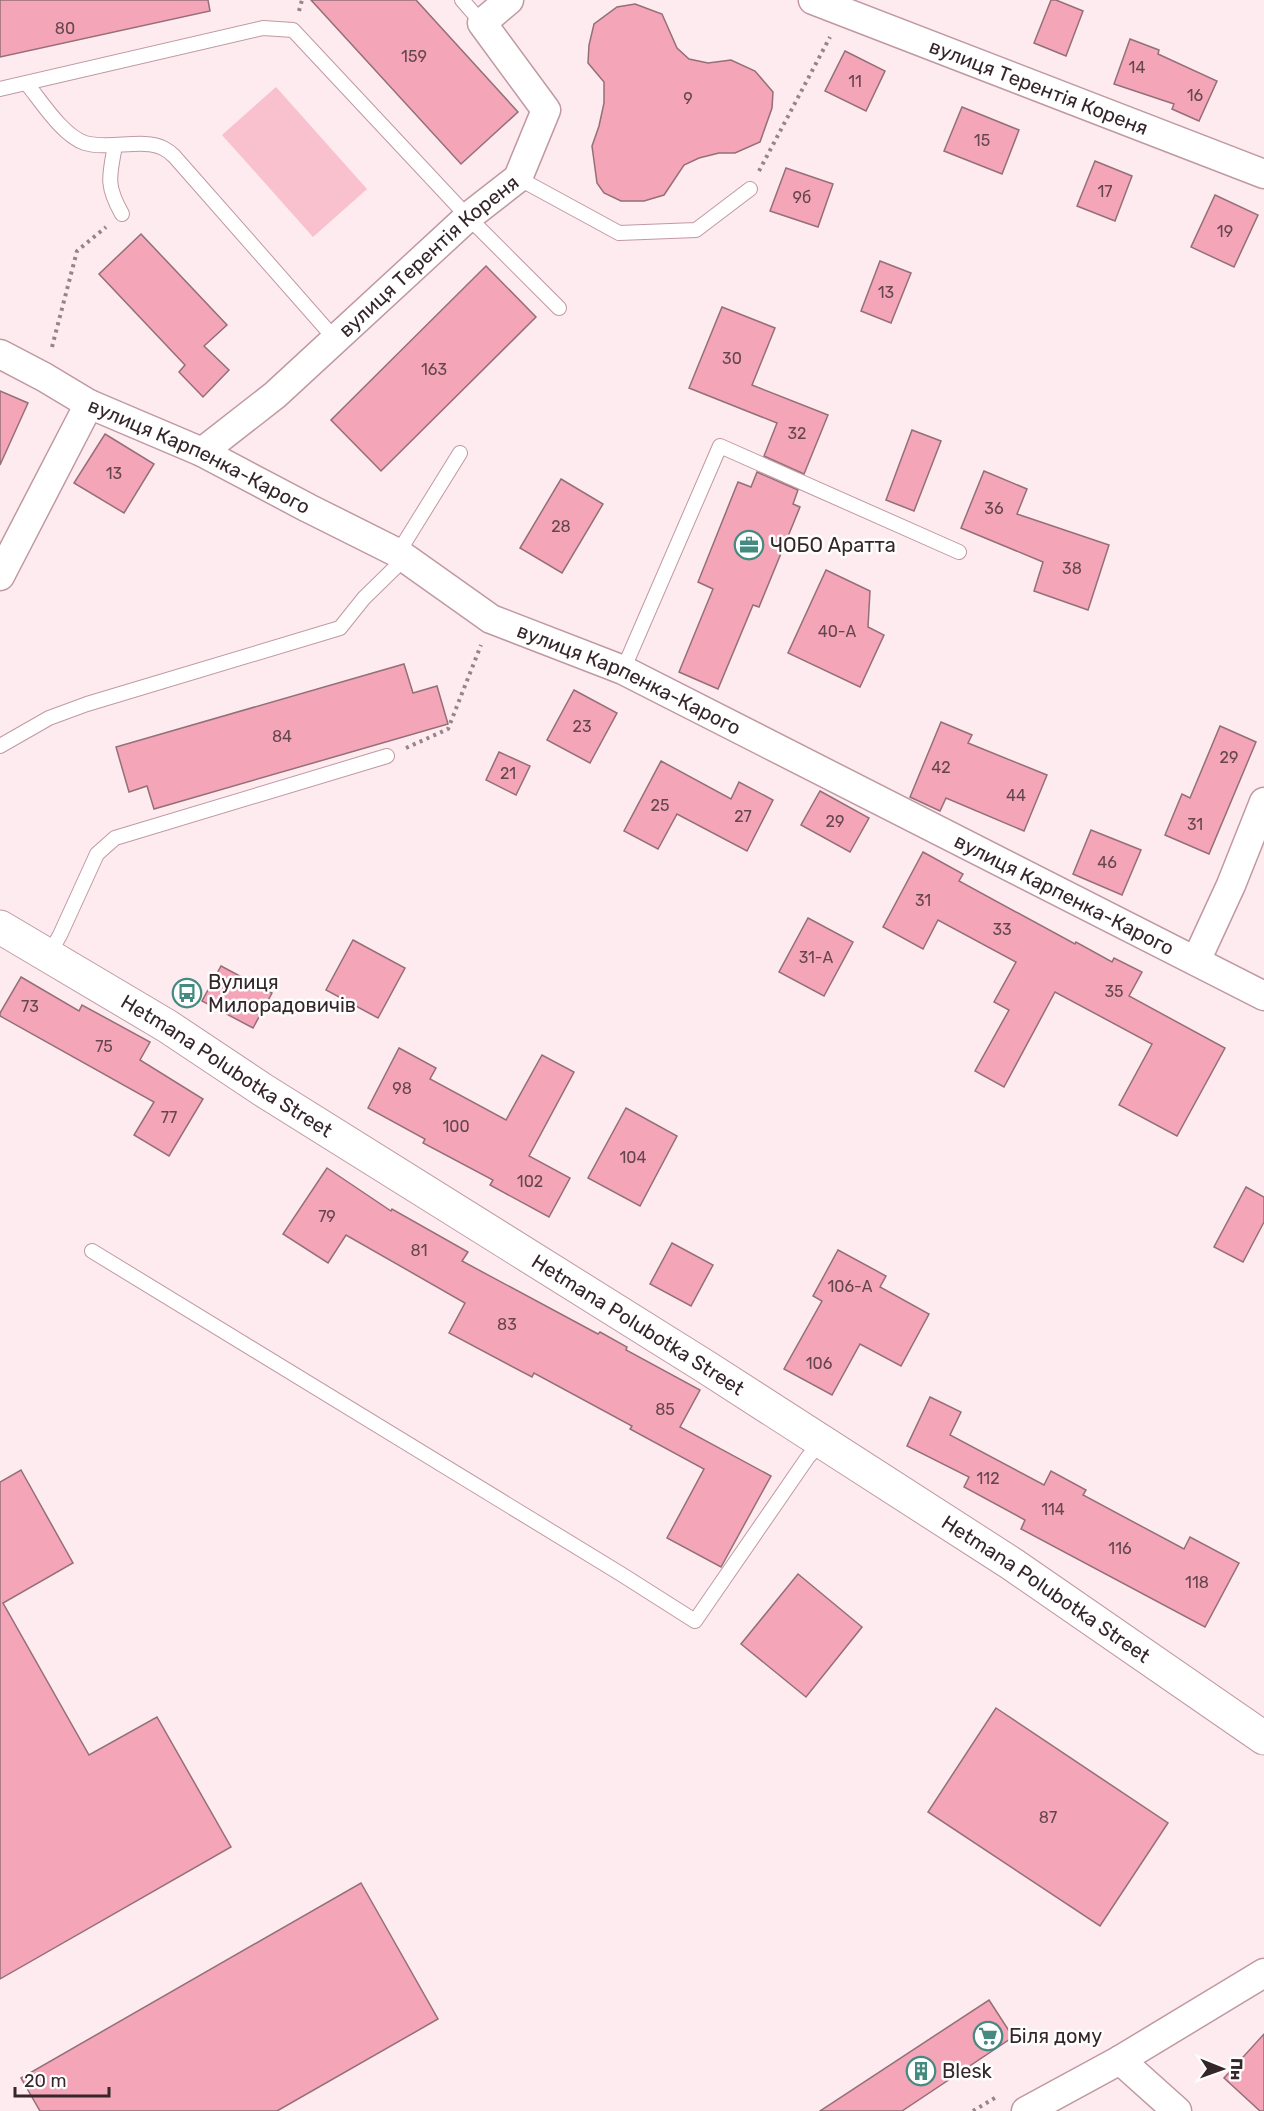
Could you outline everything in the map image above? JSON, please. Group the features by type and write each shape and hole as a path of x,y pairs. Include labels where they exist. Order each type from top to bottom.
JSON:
{"street":[{"path":"482,23 509,0"},
{"name":"вулиця Терентія Кореня","path":"813,0 841,6 1264,174"},
{"name":"вулиця Терентія Кореня","path":"202,452 275,394 468,217 518,178 546,110 482,23"},
{"name":"вулиця Карпенка-Карого","path":"0,354 89,404 202,452 402,556 491,620 623,670 1264,996"},
{"path":"0,576 89,404"},
{"path":"1196,961 1231,885 1264,802"},
{"name":"Hetmana Polubotka Street","path":"0,927 167,1026 263,1090 706,1367 1012,1564 1264,1738"},
{"path":"1026,2111 1120,2060 1264,1973"},
{"path":"1120,2060 1177,2111"}],"lane":[{"path":"462,0 482,23"},
{"path":"0,89 263,28 293,30 468,217 559,308"},
{"path":"27,84 67,131 84,142 115,146 149,144 162,147 174,156 335,339"},
{"path":"115,146 109,173 111,194 122,214"},
{"path":"518,178 619,233 696,230 750,189"},
{"path":"623,670 720,446 958,552"},
{"path":"0,746 49,718 87,704 340,628 402,556 460,453"},
{"path":"48,956 97,854 115,838 387,756"},
{"path":"92,1251 695,1621 808,1457 822,1442"}],"path":[{"path":"750,189 841,6"},
{"path":"44,377 77,251 122,214"},
{"path":"387,756 448,729 491,620"}],"shaded area":[{"path":"276,87 367,189 313,237 222,135"}],"building":[{"path":"0,0 208,0 210,11 0,57"},
{"path":"311,0 416,0 518,112 461,164"},
{"path":"1051,0 1083,11 1066,56 1034,43"},
{"path":"635,4 662,14 677,48 689,59 708,63 731,60 755,71 773,92 772,108 760,142 735,153 719,153 684,165 664,195 644,201 621,201 604,193 597,183 592,146 604,103 604,82 588,63 589,45 594,24 617,7"},
{"path":"1130,39 1159,50 1158,54 1217,81 1199,121 1172,109 1174,104 1114,84"},
{"path":"845,51 885,71 866,111 825,91"},
{"path":"962,107 1019,130 1002,174 944,151"},
{"path":"1095,161 1132,176 1115,221 1077,206"},
{"path":"786,168 833,184 818,227 770,211"},
{"path":"1215,195 1258,215 1234,267 1191,247"},
{"path":"141,234 227,325 204,346 229,370 203,397 179,372 185,365 99,274"},
{"path":"880,261 911,273 891,323 861,311"},
{"path":"486,266 536,317 381,471 331,420"},
{"path":"722,307 775,328 752,385 828,415 804,474 764,456 777,423 689,388"},
{"path":"0,391 28,403 0,465"},
{"path":"912,430 941,441 914,511 886,500"},
{"path":"105,434 154,464 124,513 74,483"},
{"path":"984,471 1027,489 1017,514 1109,545 1088,610 1034,591 1043,562 961,528"},
{"name":"ЧОБО Аратта","path":"757,472 798,490 793,504 800,507 759,607 753,605 718,689 679,672 713,589 698,582 738,482 751,487"},
{"path":"561,479 603,504 562,573 520,548"},
{"path":"826,570 870,591 868,627 884,635 860,687 788,653"},
{"path":"404,664 413,693 437,686 448,724 154,809 147,786 129,792 116,747"},
{"path":"574,690 617,713 590,763 547,740"},
{"path":"941,722 972,735 968,743 1047,775 1024,831 946,798 940,811 910,797"},
{"path":"1220,726 1256,742 1209,854 1165,835 1182,794 1190,798"},
{"path":"499,752 530,766 516,795 486,780"},
{"path":"661,761 731,799 739,782 773,800 747,851 677,814 658,849 624,831"},
{"path":"820,791 869,818 850,852 801,825"},
{"path":"1091,830 1141,850 1122,895 1073,874"},
{"path":"923,852 963,874 959,881 1075,944 1076,942 1112,962 1114,958 1142,972 1129,996 1225,1048 1177,1136 1119,1105 1152,1044 1055,992 1004,1087 975,1071 1009,1010 994,1002 1016,962 938,920 923,949 883,927"},
{"path":"808,918 853,942 824,996 779,972"},
{"path":"353,940 405,968 378,1018 326,990"},
{"path":"221,966 272,993 253,1028 202,1001"},
{"path":"21,977 79,1011 82,1005 150,1042 140,1060 203,1099 169,1156 134,1135 154,1102 0,1016"},
{"path":"399,1048 436,1068 430,1079 506,1120 542,1055 574,1072 529,1156 570,1178 549,1217 490,1185 493,1180 423,1143 425,1139 368,1108"},
{"path":"626,1108 677,1136 640,1206 588,1178"},
{"path":"327,1168 391,1211 392,1209 468,1252 462,1261 598,1334 600,1332 627,1347 626,1350 700,1390 680,1427 771,1476 721,1567 667,1538 704,1469 630,1429 632,1426 534,1373 532,1377 449,1333 465,1303 346,1235 328,1263 283,1234"},
{"path":"1246,1187 1264,1197 1264,1222 1243,1262 1214,1247"},
{"path":"672,1243 713,1265 691,1306 650,1284"},
{"path":"838,1250 886,1276 880,1287 929,1314 901,1366 860,1344 832,1395 784,1369 822,1301 813,1296"},
{"path":"930,1397 961,1412 950,1435 1044,1485 1051,1471 1086,1490 1083,1495 1184,1549 1190,1537 1239,1563 1205,1627 1021,1529 1025,1520 964,1487 969,1477 907,1446"},
{"path":"21,1470 73,1563 3,1603 89,1755 157,1717 231,1847 0,1979 0,1482"},
{"path":"798,1574 862,1627 806,1697 741,1644"},
{"path":"996,1708 1168,1823 1100,1926 928,1812"},
{"path":"361,1883 438,2019 277,2111 40,2111 21,2078"},
{"name":"Blesk","path":"989,2000 1013,2037 902,2111 820,2111"},
{"path":"1264,2034 1264,2111 1260,2111 1224,2078"}],"place":[{"name":"ЧОБО Аратта","path":"749,545"},
{"name":"Вулиця Милорадовичів","path":"187,993"},
{"name":"Біля дому","path":"988,2036"},
{"name":"Blesk","path":"921,2071"}]}
